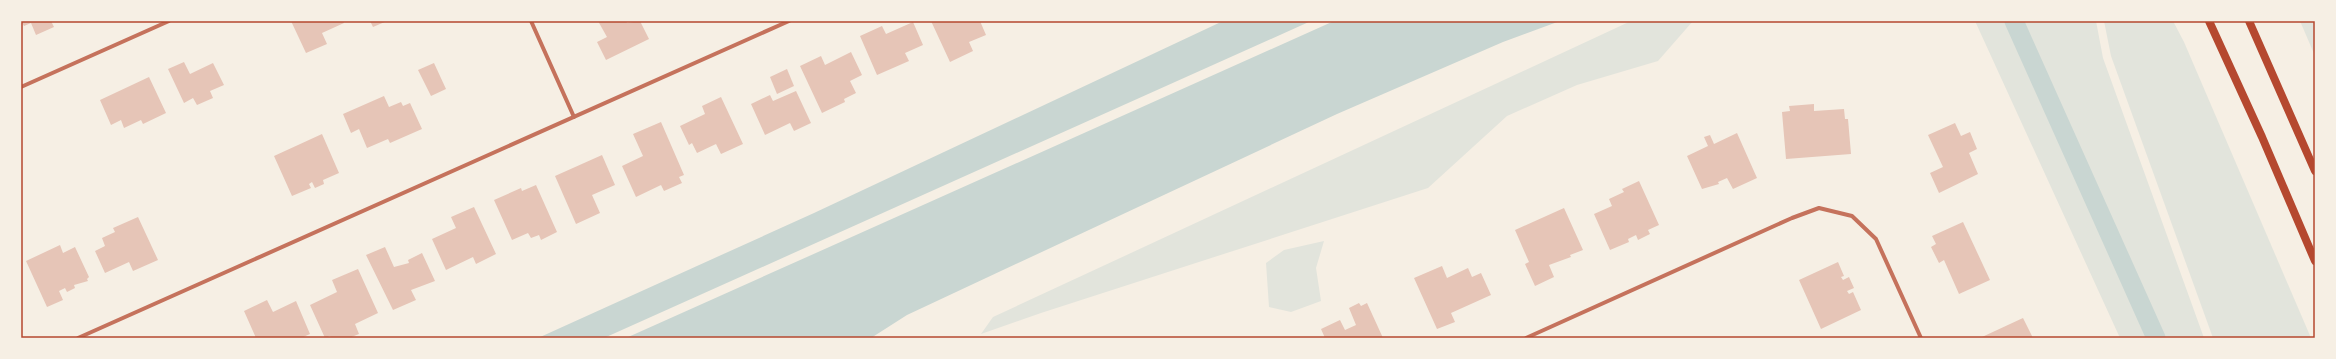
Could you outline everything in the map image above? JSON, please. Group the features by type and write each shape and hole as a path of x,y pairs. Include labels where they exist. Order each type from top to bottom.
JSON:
{"main road":[{"path":"2209,21 2262,137 2315,261"},
{"path":"2249,21 2315,171"}],"street":[{"path":"21,87 168,21"},
{"path":"531,21 574,117"},
{"path":"78,338 789,21"},
{"path":"1526,338 1792,218 1819,208 1852,216 1876,239 1921,338"}],"shaded area":[{"path":"1223,21 1311,21 604,338 538,338 814,213"},
{"path":"1334,21 1560,21 1503,42 1337,114 907,315 871,338 626,338"},
{"path":"1631,21 1693,21 1658,61 1577,85 1507,116 1428,188 1041,313 981,334 993,317"},
{"path":"1975,21 2096,21 2103,58 2204,338 2120,338"},
{"path":"2104,21 2173,21 2184,42 2311,338 2213,338 2111,56"},
{"path":"2300,21 2315,21 2315,56"},
{"path":"1324,241 1316,268 1321,301 1291,312 1269,307 1266,263 1284,250"}],"building":[{"path":"21,21 51,21 54,27 36,35 31,23 24,26"},
{"path":"291,21 343,21 344,23 322,33 327,44 306,53"},
{"path":"370,21 387,21 373,27"},
{"path":"598,21 626,21 627,23 640,21 649,39 606,60 597,42 607,37"},
{"path":"931,21 980,21 986,35 969,42 973,51 950,62"},
{"path":"913,22 923,45 905,53 909,61 877,75 860,36 882,26 886,34"},
{"path":"851,52 862,75 850,81 856,93 844,99 845,102 822,113 800,66 821,56 825,65"},
{"path":"184,62 190,74 213,63 224,85 210,91 213,98 197,105 193,98 184,103 168,69"},
{"path":"434,63 446,89 431,96 418,70"},
{"path":"787,69 794,86 777,94 770,77"},
{"path":"149,77 166,113 143,124 141,120 124,128 121,120 111,125 100,100"},
{"path":"796,91 811,123 794,131 790,123 765,135 751,104 770,95 773,101"},
{"path":"384,96 389,107 401,102 403,106 410,103 422,129 390,143 388,139 367,148 359,129 351,133 343,114"},
{"path":"721,97 743,144 721,154 716,144 697,153 692,143 689,145 680,126 705,114 702,106"},
{"path":"1814,104 1814,111 1844,109 1845,119 1848,119 1851,154 1786,159 1782,112 1790,111 1789,106"},
{"path":"661,122 684,175 679,177 682,183 664,191 661,185 636,197 622,166 643,156 633,134"},
{"path":"1955,123 1961,136 1970,132 1977,149 1969,153 1978,174 1939,193 1930,173 1943,167 1928,135"},
{"path":"1737,133 1757,178 1733,189 1727,178 1718,182 1719,184 1702,189 1687,156 1708,146 1704,137 1710,135 1714,144"},
{"path":"322,134 339,173 323,180 324,184 315,188 312,182 309,184 311,188 292,196 274,156"},
{"path":"602,155 615,185 592,195 600,213 576,224 555,176"},
{"path":"1639,181 1659,225 1648,230 1650,234 1638,240 1636,235 1628,239 1629,242 1610,250 1594,214 1612,206 1609,199 1624,192 1622,189"},
{"path":"536,185 557,232 541,240 539,235 531,238 528,233 512,240 494,200 521,188 522,191"},
{"path":"474,207 496,254 476,264 473,257 446,270 432,239 456,228 451,217"},
{"path":"1564,208 1583,250 1570,255 1571,257 1549,265 1554,277 1535,286 1525,264 1529,262 1515,230"},
{"path":"138,217 158,260 133,271 129,262 105,273 95,251 105,246 102,238 115,232 113,228"},
{"path":"1963,222 1990,280 1959,294 1944,260 1939,263 1931,247 1936,244 1932,236"},
{"path":"60,245 63,253 75,247 89,277 87,279 88,281 74,285 75,288 67,292 65,288 59,291 63,300 47,307 26,261"},
{"path":"385,247 394,267 409,263 408,260 422,253 435,281 411,290 416,300 393,310 366,255"},
{"path":"1838,262 1844,276 1841,277 1843,280 1849,277 1854,288 1847,291 1849,294 1853,292 1861,310 1821,329 1799,280"},
{"path":"1442,266 1447,278 1468,268 1472,277 1481,273 1491,295 1451,313 1455,322 1437,329 1414,278"},
{"path":"358,269 378,313 355,324 359,334 349,338 331,338 330,336 325,338 310,305 337,292 332,280"},
{"path":"267,300 273,312 296,301 310,334 301,338 256,338 244,311"},
{"path":"1359,303 1361,306 1367,303 1383,338 1325,338 1321,329 1340,320 1345,330 1356,325 1349,308"},
{"path":"2023,318 2033,338 1982,337"}],"waterway":[{"path":"2014,21 2156,338"}]}
